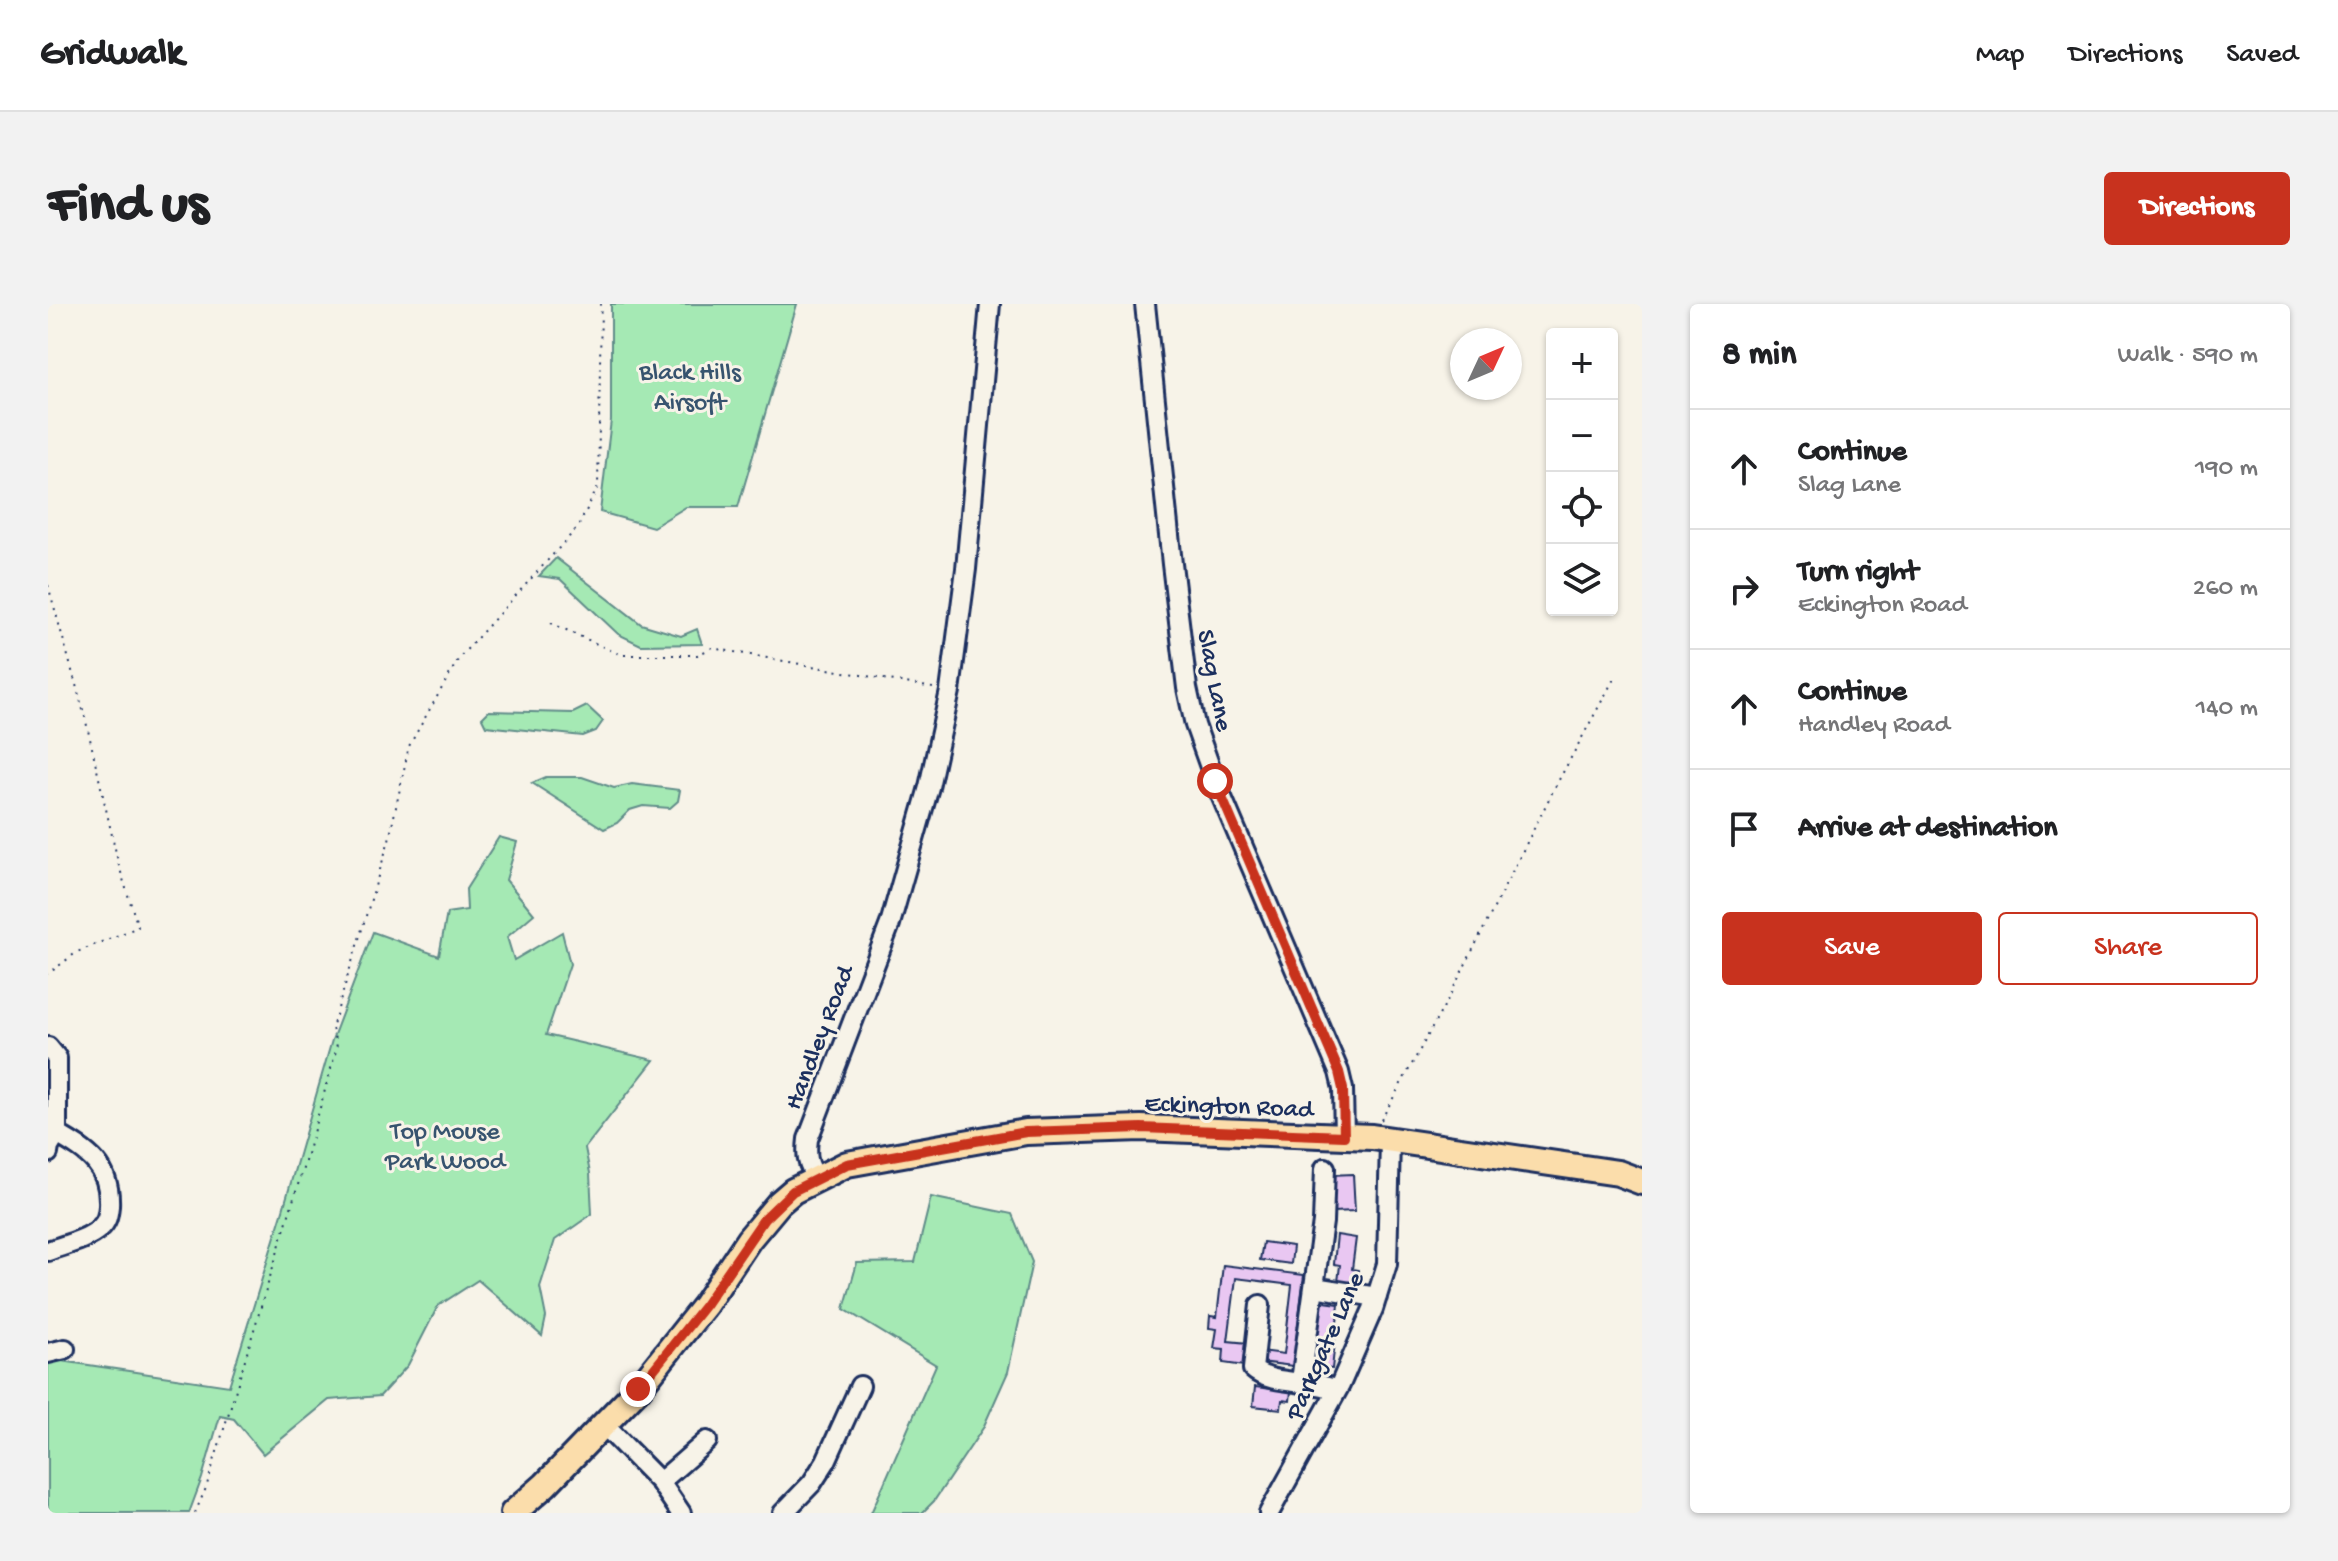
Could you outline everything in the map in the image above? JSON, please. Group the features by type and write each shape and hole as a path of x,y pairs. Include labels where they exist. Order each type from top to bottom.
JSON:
{"main road":[{"name":"Eckington Road","path":"817,1178 847,1164 1026,1132 1141,1128 1381,1139 1604,1171 1642,1182"},
{"path":"513,1513 605,1426 638,1389 705,1305 764,1219 793,1191 817,1178"}],"street":[{"name":"Handley Road","path":"817,1178 809,1167 806,1153 808,1139 890,924 929,787 950,691 966,569 990,304"},
{"name":"Slag Lane","path":"1145,304 1174,580 1187,688 1195,725 1215,781 1339,1072 1343,1089 1344,1136"},
{"path":"48,1047 57,1058 59,1077 57,1134 48,1153"},
{"path":"48,1251 100,1228 108,1218 110,1193 97,1162 57,1134"},
{"name":"Parkgate Lane","path":"1269,1513 1337,1390 1377,1297 1387,1264 1381,1139"},
{"path":"1301,1381 1323,1222 1325,1168"},
{"path":"1314,1287 1377,1297"},
{"path":"1260,1305 1253,1369 1270,1378 1322,1384 1337,1390"},
{"path":"783,1513 812,1483 826,1461 860,1386"},
{"path":"605,1426 660,1482 681,1513"},
{"path":"660,1482 707,1441"}],"path":[{"path":"195,1513 206,1488 333,1062 337,1047 332,1028 389,840 409,746 459,658 578,527 598,487 601,304"},
{"path":"48,585 85,717 119,866 138,927 77,952 48,974"},
{"path":"551,623 621,655 697,655 712,648 950,691"},
{"path":"1381,1139 1554,789 1616,675"}],"green space":[{"name":"Black Hills Airsoft","path":"611,304 797,304 738,507 686,507 653,527 600,512 611,420"},
{"path":"556,558 641,624 681,636 697,629 702,644 641,645 618,634 560,579 539,576"},
{"path":"587,706 603,721 596,731 583,736 486,726 482,718 489,711 573,713"},
{"path":"546,777 582,777 614,788 632,784 680,790 678,801 670,808 643,806 630,810 617,823 604,829 532,783"},
{"name":"Top Mouse Park Wood","path":"499,837 517,842 506,880 534,914 507,937 514,960 562,932 570,964 546,1035 654,1060 585,1148 592,1214 555,1240 540,1287 546,1317 542,1336 478,1280 438,1306 408,1365 380,1396 329,1400 263,1454 234,1419 220,1416 189,1513 48,1513 48,1359 229,1386 332,1040 373,932 439,956 447,913 467,910 466,889"},
{"path":"931,1197 1012,1214 1032,1262 1008,1372 983,1428 934,1501 922,1513 871,1513 936,1365 844,1309 857,1263 915,1262"}],"building":[{"path":"1353,1174 1355,1211 1332,1212 1330,1175"},
{"path":"1337,1235 1356,1238 1352,1269 1358,1270 1357,1285 1338,1282 1340,1265 1334,1264"},
{"path":"1263,1242 1293,1246 1291,1264 1260,1260"},
{"path":"1223,1265 1304,1275 1293,1366 1260,1362 1261,1351 1284,1354 1292,1285 1236,1278 1228,1341 1248,1343 1245,1366 1223,1363 1224,1349 1214,1348 1217,1329 1209,1328 1210,1316 1217,1317"},
{"path":"1317,1301 1339,1304 1332,1369 1310,1367"},
{"path":"1255,1387 1291,1391 1290,1401 1282,1400 1281,1409 1253,1406"}],"route":[{"path":"638,1389 705,1305 764,1219 793,1191 847,1164 1026,1132 1141,1128 1344,1136 1343,1089 1339,1072 1215,781"}]}
